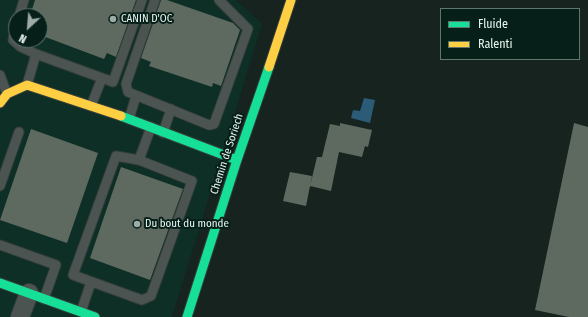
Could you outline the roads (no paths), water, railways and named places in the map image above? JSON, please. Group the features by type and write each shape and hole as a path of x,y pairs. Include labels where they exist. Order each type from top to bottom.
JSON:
{"street":[{"name":"Chemin de Soriech","path":"187,317 237,160 291,0"},
{"path":"0,103 8,94 26,85 129,119 237,160"},
{"path":"0,283 94,317"},
{"path":"20,317 37,296"}],"lane":[{"path":"23,48 114,82 142,0"},
{"path":"155,0 126,84 128,92 209,125 214,124 248,29 219,0"},
{"path":"26,85 36,54"},
{"path":"0,75 8,94"},
{"path":"91,106 102,78"},
{"path":"129,119 136,96"},
{"path":"164,133 171,109"},
{"path":"139,160 150,127"},
{"path":"0,186 20,132"},
{"path":"116,156 139,160 192,181 151,296 142,300 73,275 116,156"},
{"path":"0,245 56,265 37,296"},
{"path":"81,312 91,282"}],"water":[{"path":"364,98 375,100 370,123 351,118 353,110 360,111"}],"place":[{"name":"CANIN D'OC","path":"113,19"},
{"name":"Du bout du monde","path":"137,224"}]}
